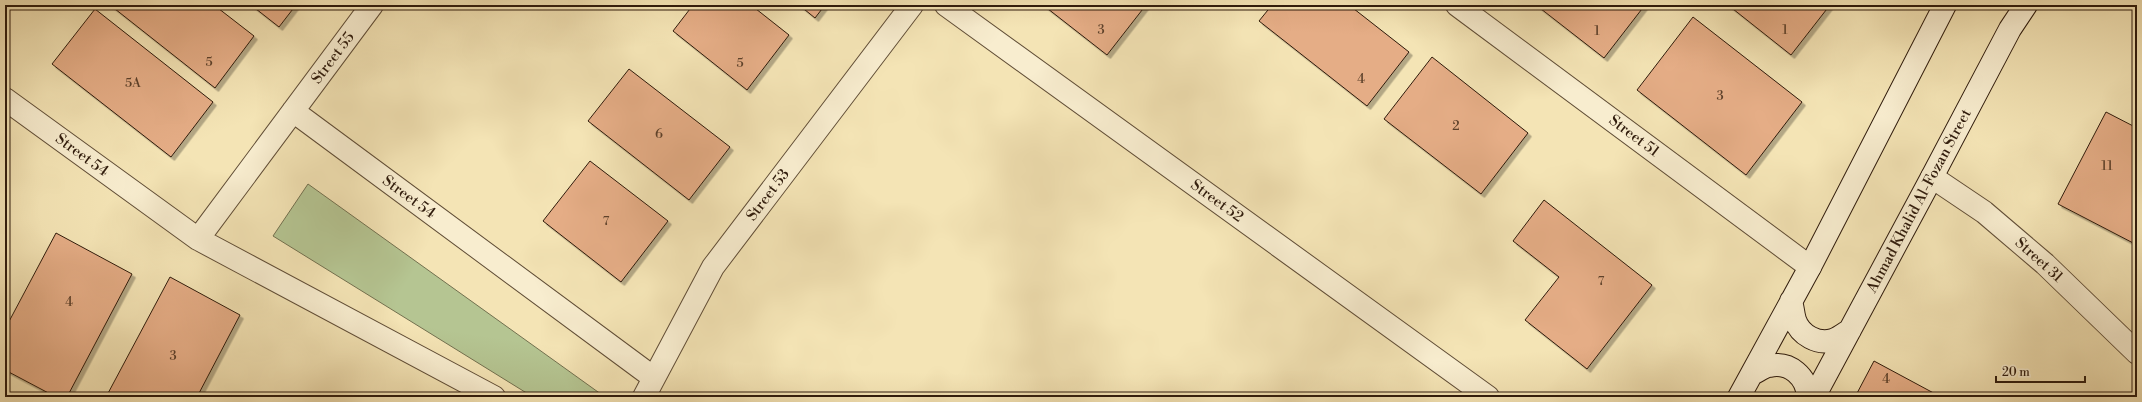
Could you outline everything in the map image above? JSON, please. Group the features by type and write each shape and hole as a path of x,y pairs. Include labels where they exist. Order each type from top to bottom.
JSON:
{"street":[{"name":"Street 55","path":"293,111 372,5"},
{"name":"Street 53","path":"644,397 713,267 912,5"},
{"name":"Street 52","path":"946,5 1488,397"},
{"name":"Street 51","path":"1457,5 1810,267"},
{"path":"1739,397 1810,267 1945,5"},
{"path":"2009,5 2010,29"},
{"name":"Ahmad Khalid Al-Fozan Street","path":"1814,397 2010,29 2026,5"},
{"name":"Street 54","path":"5,99 198,239 494,397"},
{"path":"198,239 293,111"},
{"name":"Street 54","path":"293,111 654,378"},
{"name":"Street 31","path":"1932,177 1984,212 2045,264 2137,353"},
{"path":"1791,301 1795,321 1801,330 1812,339 1821,342 1833,340 1850,330"},
{"path":"1752,374 1769,366 1783,365 1795,371 1802,379 1807,390 1808,397"}],"green space":[{"path":"308,184 605,397 533,397 273,236"}],"building":[{"path":"110,5 214,5 254,36 215,88"},
{"path":"251,5 296,5 279,27"},
{"path":"693,5 751,5 789,35 747,90 673,31"},
{"path":"799,5 825,5 815,18"},
{"path":"1043,5 1146,5 1107,55"},
{"path":"1272,5 1349,5 1409,52 1367,106 1259,21"},
{"path":"1536,5 1645,5 1604,58"},
{"path":"1728,5 1830,5 1791,55"},
{"path":"95,9 213,102 171,157 52,64"},
{"path":"1693,17 1802,102 1746,175 1637,90"},
{"path":"1432,57 1528,133 1481,194 1384,119"},
{"path":"629,69 730,147 689,200 588,121"},
{"path":"2106,112 2137,128 2137,245 2058,204"},
{"path":"590,161 668,221 621,282 543,221"},
{"path":"1544,200 1652,285 1587,369 1525,320 1559,277 1513,241"},
{"path":"56,233 132,274 67,397 56,397 5,370 5,329"},
{"path":"170,277 240,315 197,397 106,397"},
{"path":"1874,361 1941,397 1855,397"}]}
